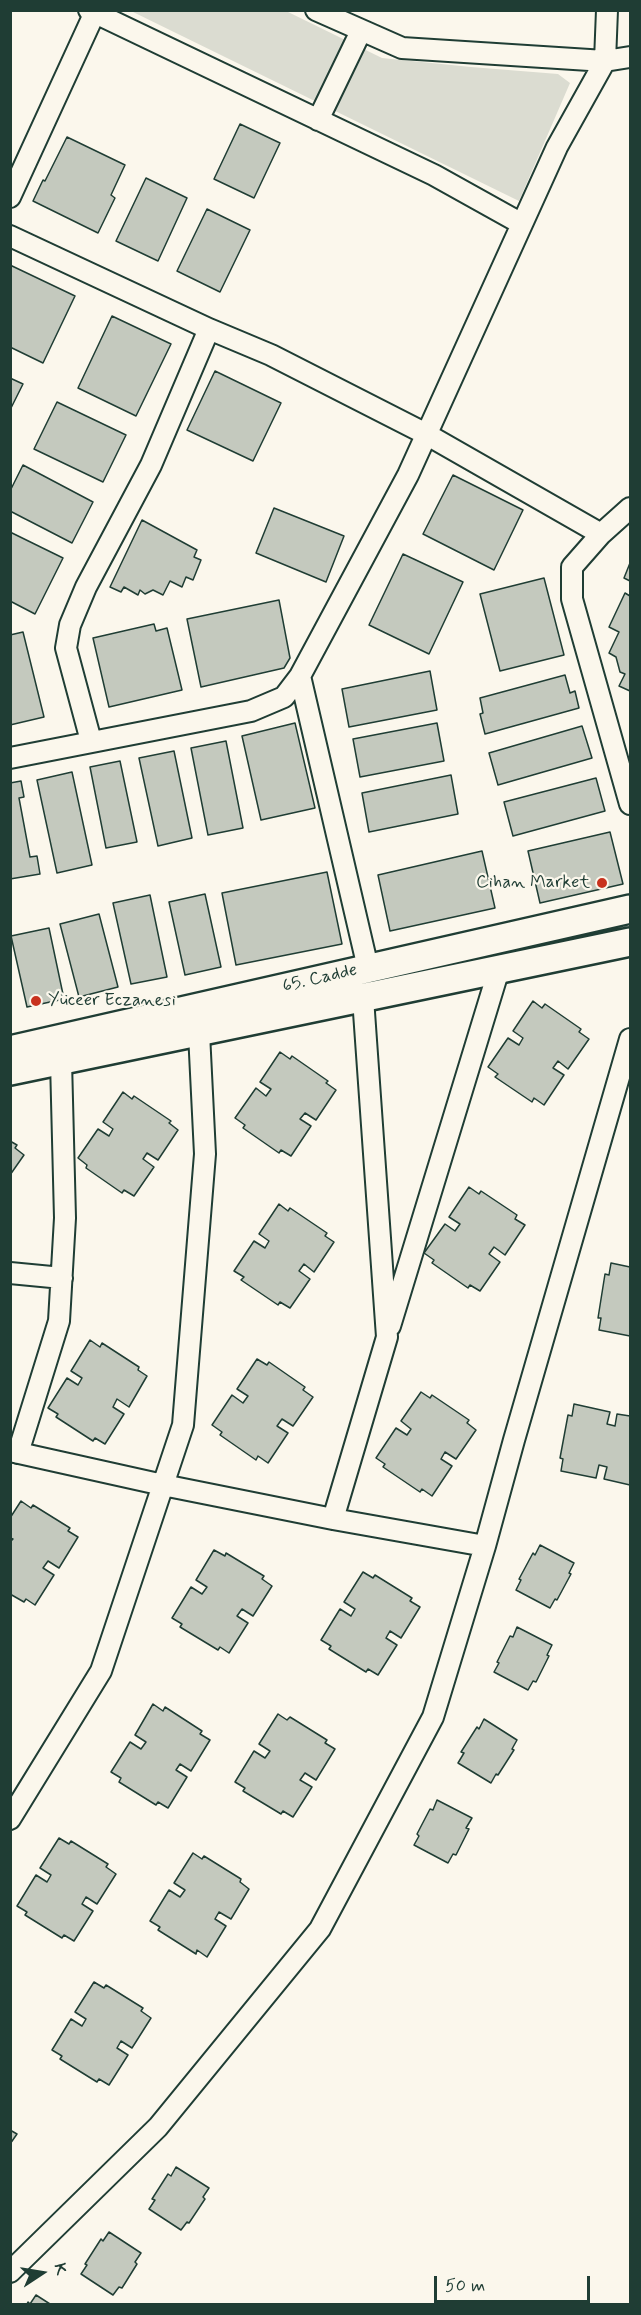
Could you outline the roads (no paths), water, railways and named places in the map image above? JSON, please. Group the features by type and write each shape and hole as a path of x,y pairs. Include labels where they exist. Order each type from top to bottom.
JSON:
{"main road":[{"name":"65. Cadde","path":"10,1050 630,909"},
{"name":"65. Cadde","path":"10,1071 630,942"}],"street":[{"path":"316,10 402,48 604,61 630,57"},
{"path":"10,758 251,711 284,697 300,676 408,475 557,147 604,61 607,10"},
{"path":"10,197 93,11 434,175 522,224"},
{"path":"318,120 361,31"},
{"path":"10,236 209,329 271,355 426,434 601,534"},
{"path":"91,741 66,648 70,625 86,587 151,465 209,329"},
{"path":"629,795 572,599 572,567 601,534 630,508"},
{"path":"300,676 368,968"},
{"path":"333,1519 499,969"},
{"path":"363,998 387,1337"},
{"path":"10,1819 101,1671 183,1425 205,1154 199,1032"},
{"path":"10,2272 158,2127 320,1929 433,1717 485,1545 630,1039"},
{"path":"61,1061 65,1218 59,1321 14,1452 333,1519 485,1545"},
{"path":"10,1273 62,1278"}],"place":[{"name":"Cihan Market","path":"602,883"},
{"name":"Yüceer Eczanesi","path":"36,1001"}]}
